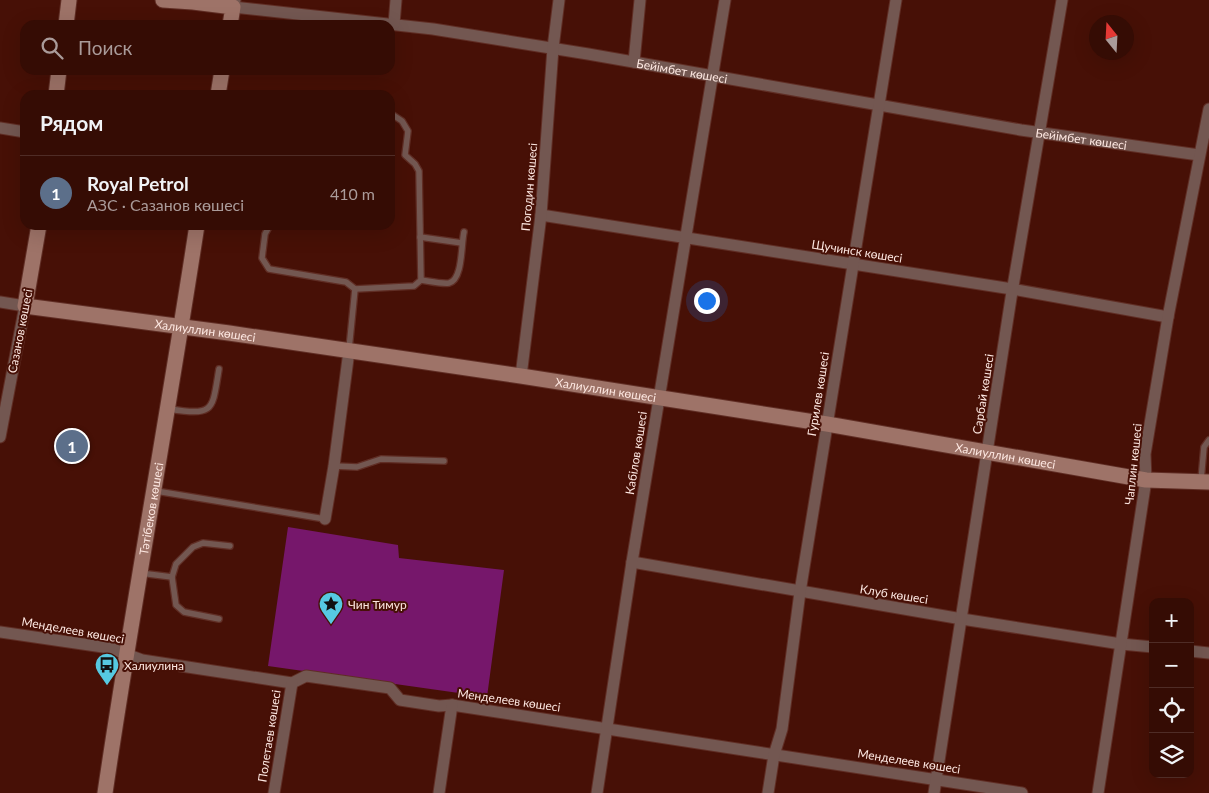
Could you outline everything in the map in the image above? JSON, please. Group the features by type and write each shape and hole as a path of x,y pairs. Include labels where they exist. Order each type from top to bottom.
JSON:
{"main road":[{"path":"67,20 69,0"},
{"name":"Бейімбет көшесі","path":"163,0 234,3"},
{"path":"231,20 234,3"},
{"path":"57,90 59,75"},
{"path":"219,90 221,75"},
{"name":"Сазанов көшесі","path":"25,306 38,230"},
{"name":"Тәтібеков көшесі","path":"105,793 126,653 196,230"},
{"name":"Халиуллин көшесі","path":"25,306 521,376 827,424 1146,480 1205,482"}],"street":[{"path":"394,20 396,0"},
{"name":"Погодин көшесі","path":"521,376 541,215 553,48 559,0"},
{"path":"634,62 640,0"},
{"name":"Кабілов көшесі","path":"597,793 632,562 725,0"},
{"name":"Гурилев көшесі","path":"768,793 774,755 782,729 800,592 896,0"},
{"name":"Сарбай көшесі","path":"934,793 1012,289 1062,0"},
{"name":"Бейімбет көшесі","path":"234,3 364,20"},
{"name":"Бейімбет көшесі","path":"395,24 553,48 1039,132 1199,155"},
{"name":"Чаплин көшесі","path":"1098,793 1146,480 1145,454 1168,316 1209,109"},
{"path":"0,128 20,131"},
{"name":"Щучинск көшесі","path":"541,215 1012,289 1168,316"},
{"name":"Халиуллин көшесі","path":"0,302 25,306"},
{"name":"Сазанов көшесі","path":"0,437 25,306"},
{"path":"325,520 349,351"},
{"name":"Клуб көшесі","path":"632,562 962,619 1149,647"},
{"name":"Менделеев көшесі","path":"0,632 110,648 142,660 292,683 306,676 390,688 400,700 438,706 452,705 607,728 1022,793"},
{"path":"1194,651 1209,653"},
{"name":"Полетаев көшесі","path":"274,793 292,683"},
{"path":"439,793 452,705"}],"lane":[{"path":"395,117 402,121 408,131 406,156 415,164 419,171 421,280"},
{"path":"267,230 262,258 269,269 346,282 356,289 378,286 414,286 421,280 448,283 454,281 459,273 464,232"},
{"path":"420,237 462,242"},
{"path":"349,351 356,289"},
{"path":"167,408 199,412 207,410 214,402 219,369"},
{"path":"1205,482 1204,447 1209,440"},
{"path":"334,466 357,467 381,459 444,461"},
{"path":"154,490 325,520"},
{"path":"219,619 184,612 176,605 172,577 176,564 193,547 203,543 230,546"},
{"path":"140,573 172,577"}],"shaded area":[{"path":"288,527 398,545 399,558 504,570 487,697 268,666"}],"place":[{"name":"Royal Petrol","path":"72,446"},
{"name":"Чин Тимур","path":"331,625"},
{"name":"Халиулина","path":"107,686"}]}
